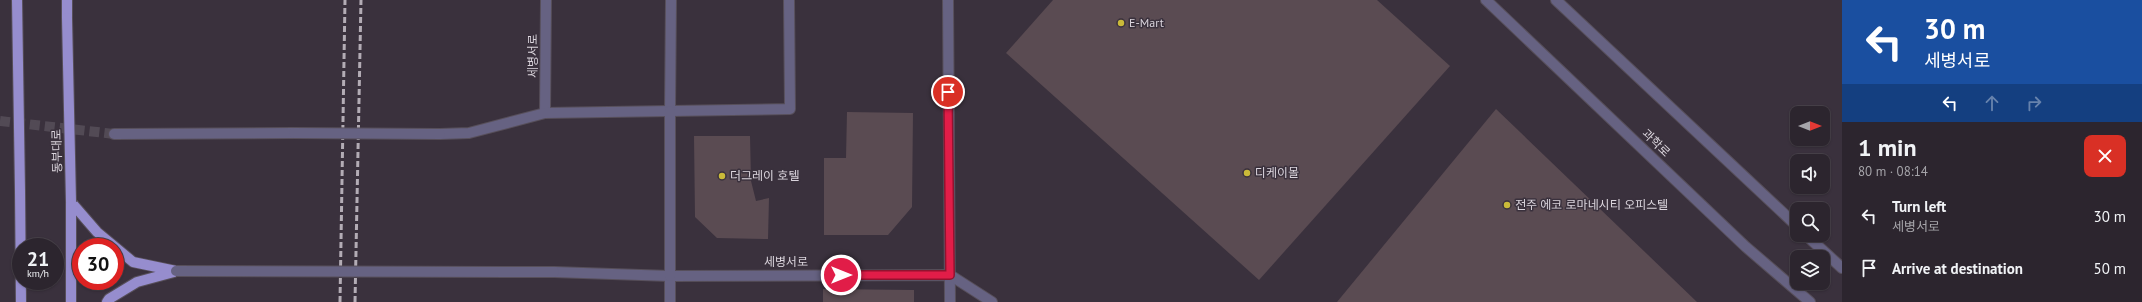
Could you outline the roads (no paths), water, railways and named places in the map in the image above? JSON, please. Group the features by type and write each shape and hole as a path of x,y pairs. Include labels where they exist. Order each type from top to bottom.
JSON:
{"main road":[{"path":"17,0 21,302"},
{"name":"동부대로","path":"67,0 71,202 71,302"},
{"path":"71,202 97,232 134,262 176,272"},
{"path":"108,302 109,299 137,282 176,272"}],"street":[{"name":"세병서로","path":"545,113 546,0"},
{"path":"670,302 670,111 672,0"},
{"path":"114,134 469,133 545,113 790,109 789,0"},
{"path":"948,0 950,302"},
{"name":"과학로","path":"1486,0 1746,247 1810,302"},
{"path":"1556,0 1790,219"},
{"path":"1814,242 1842,268"},
{"name":"세병서로","path":"176,272 554,272 670,276 950,275"},
{"path":"950,275 992,302"}],"tunnel":[{"path":"0,121 114,134"}],"railway":[{"path":"340,302 345,0"},
{"path":"355,302 361,0"}],"place":[{"name":"E-Mart","path":"1121,23"},
{"name":"디케이몰","path":"1247,173"},
{"name":"더그레이 호텔","path":"722,176"},
{"name":"전주 에코 로마네시티 오피스텔","path":"1507,205"}]}
